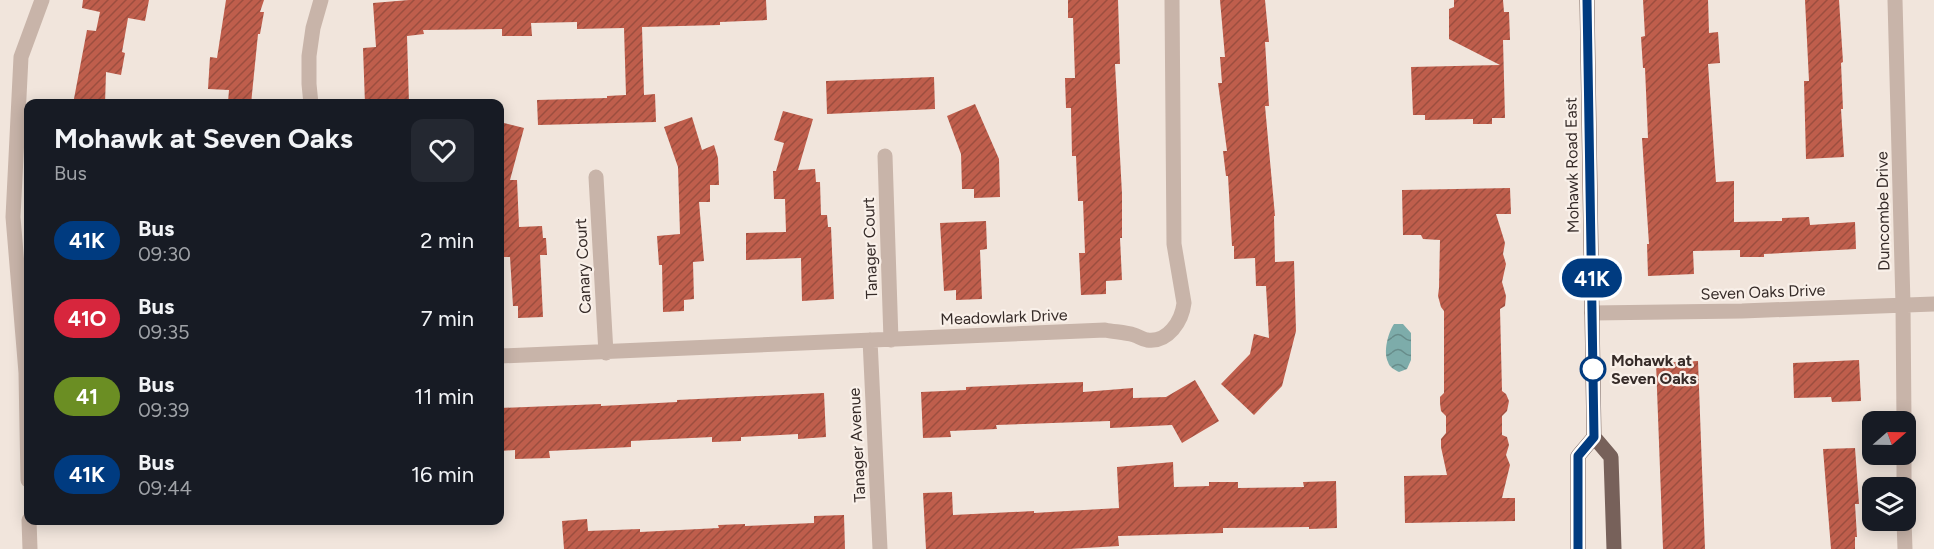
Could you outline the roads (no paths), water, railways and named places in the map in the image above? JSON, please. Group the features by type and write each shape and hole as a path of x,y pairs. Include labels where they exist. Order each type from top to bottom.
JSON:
{"main road":[{"name":"Mohawk Road East","path":"1587,0 1594,437"},
{"path":"1578,549 1578,456 1594,437 1611,457 1614,549"}],"street":[{"path":"24,351 6,217 21,57 42,0"},
{"path":"310,99 309,56 313,28 321,0"},
{"name":"Meadowlark Drive","path":"504,356 1105,330 1133,334 1146,340 1162,338 1175,327 1185,303 1174,244 1172,0"},
{"name":"Duncombe Drive","path":"1895,0 1904,411"},
{"name":"Tanager Court","path":"885,156 891,340"},
{"name":"Canary Court","path":"596,177 606,353"},
{"name":"Seven Oaks Drive","path":"1592,313 1934,304"},
{"name":"Tanager Avenue","path":"870,340 880,549"},
{"path":"30,525 30,549"},
{"path":"1904,531 1905,549"}],"water":[{"path":"1394,324 1403,324 1411,333 1411,360 1407,369 1399,372 1392,368 1386,353 1388,337"}],"place":[{"name":"Mohawk at Seven Oaks","path":"1593,369"}]}
